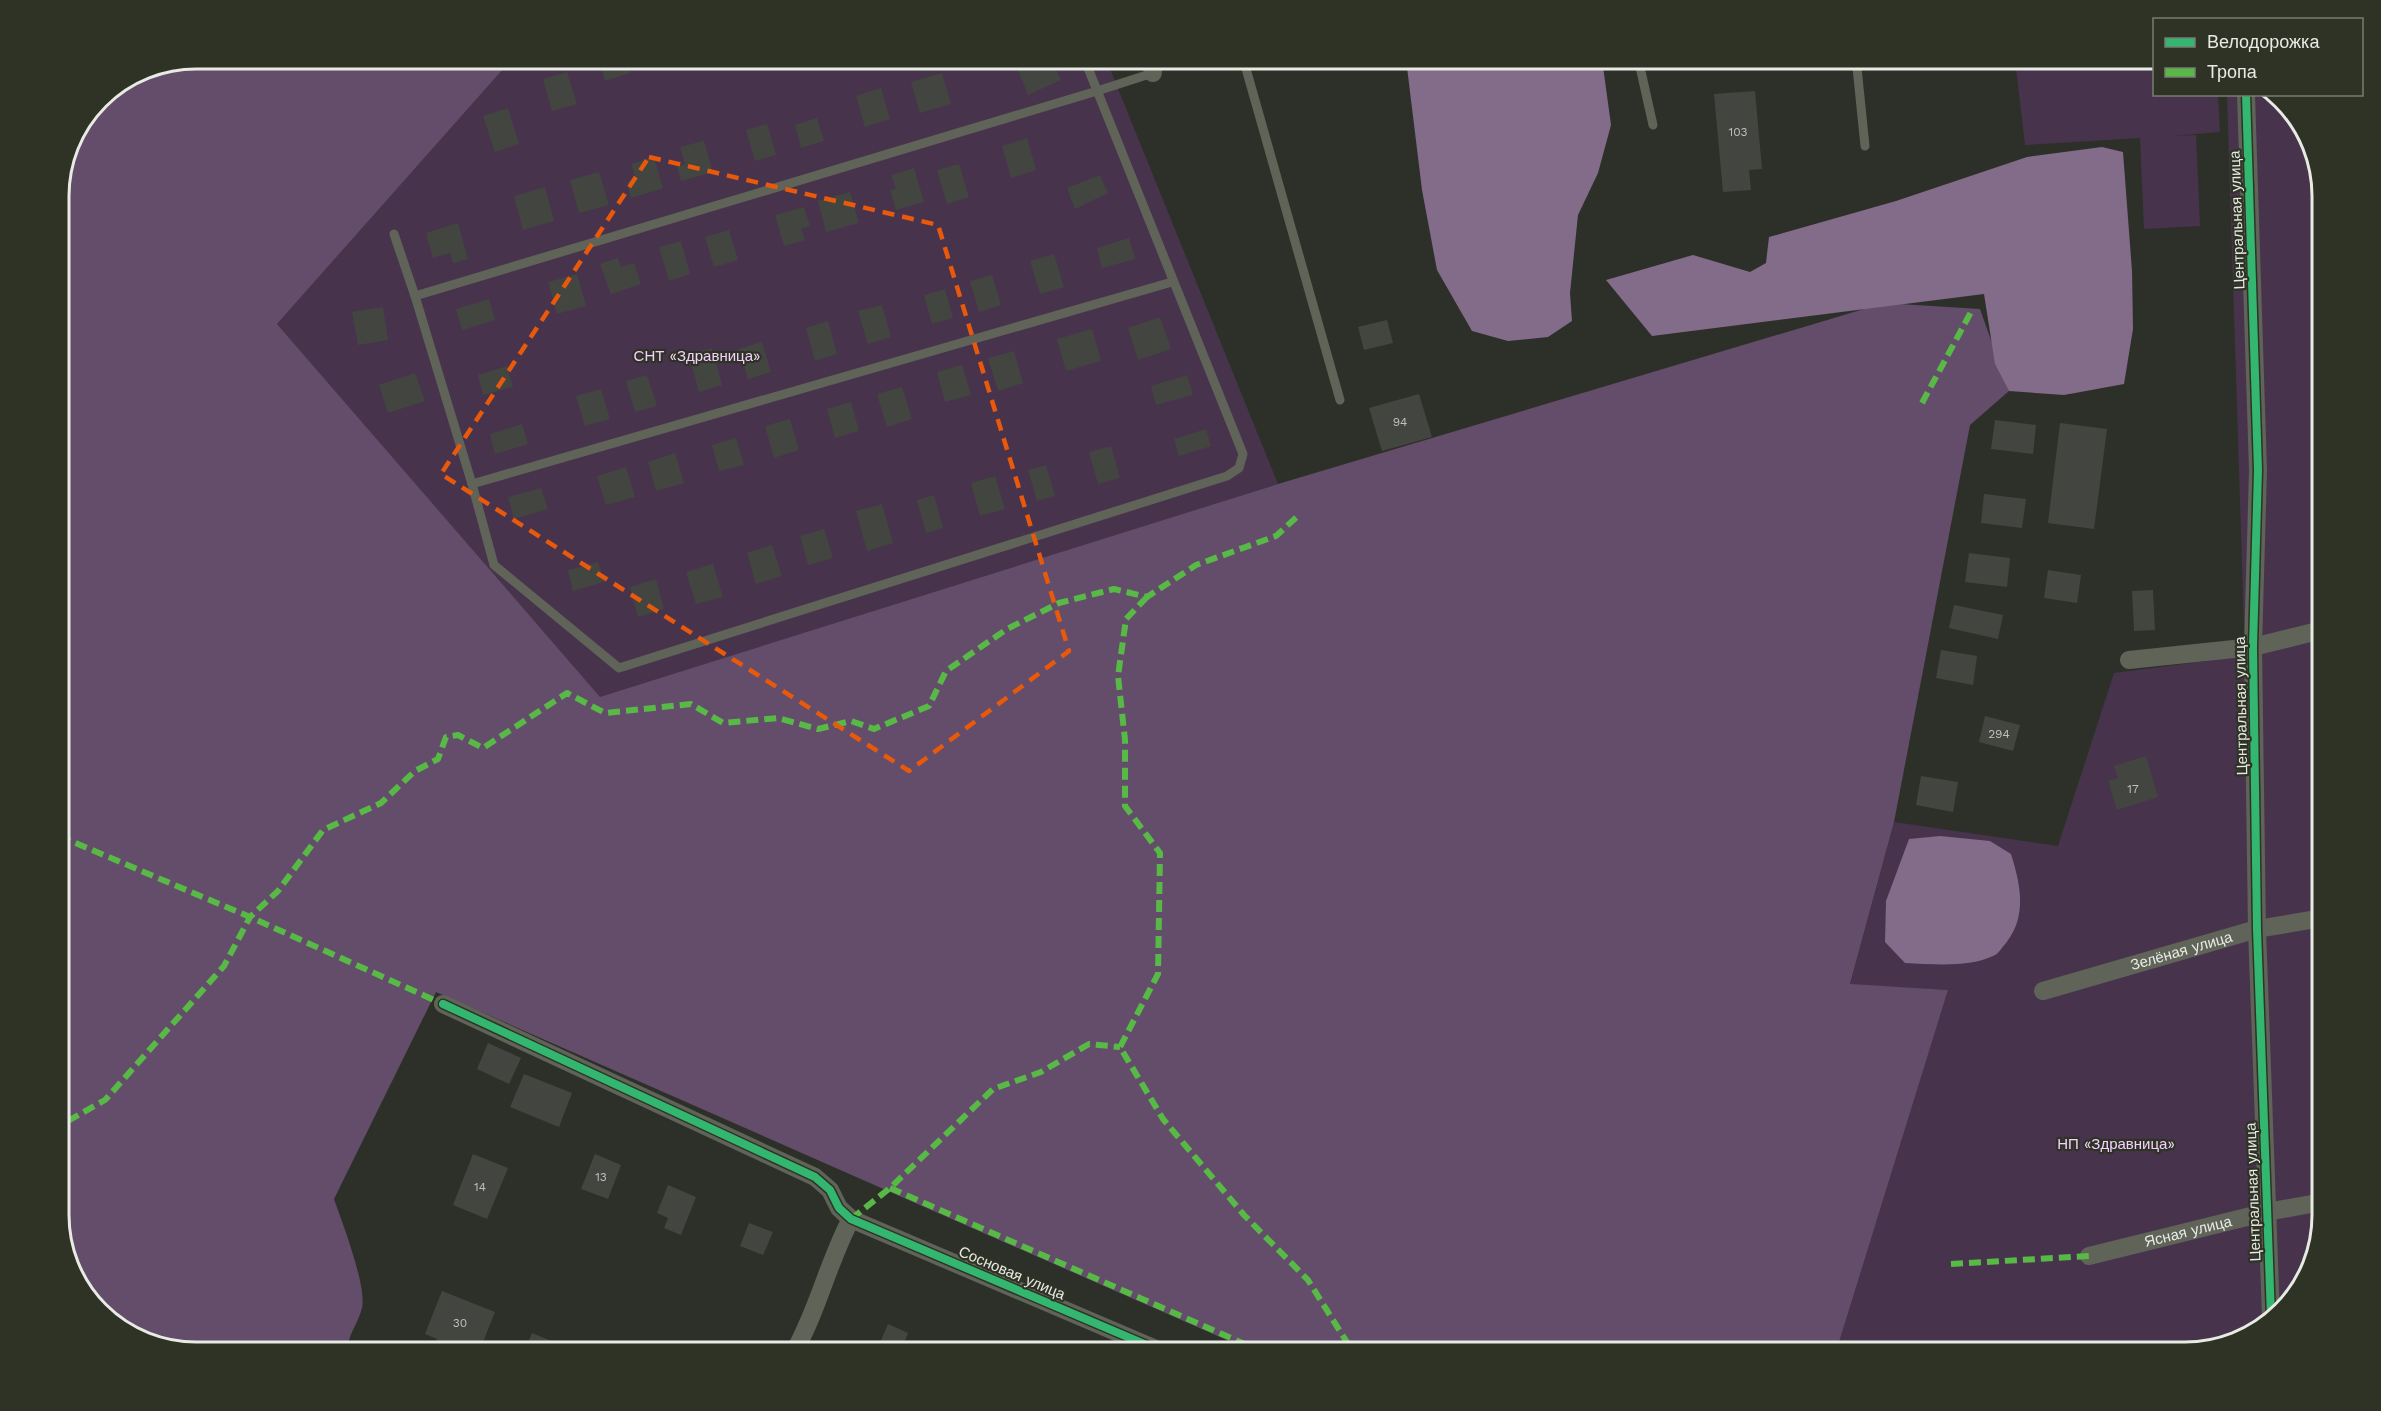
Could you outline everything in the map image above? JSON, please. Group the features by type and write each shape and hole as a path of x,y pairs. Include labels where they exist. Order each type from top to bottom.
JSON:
{"street":[{"name":"Центральная улица","path":"2246,96 2258,470 2253,647 2257,929 2271,1309"},
{"path":"2129,660 2253,647 2312,632"},
{"name":"Зелёная улица","path":"2043,991 2257,929 2312,920"},
{"path":"443,1004 815,1177 830,1190 839,1208 851,1219 841,1239 809,1325 800,1342"},
{"name":"Ясная улица","path":"2089,1256 2267,1212 2312,1204"},
{"name":"Сосновая улица","path":"851,1219 1137,1342"}],"lane":[{"path":"394,234 472,484 494,565 620,668 1227,476 1239,468 1243,454 1088,69"},
{"path":"415,296 1097,91 1145,69"},
{"path":"1246,69 1340,400"},
{"path":"1640,69 1653,125"},
{"path":"1857,69 1864,146"},
{"path":"472,484 1172,282"}],"highlighted area":[{"path":"649,157 938,225 1069,651 909,771 441,474"}],"green space":[{"name":"СНТ «Здравница»","path":"503,69 1110,69 1278,484 600,698 277,324"},
{"path":"2016,69 2153,69 2153,96 2218,96 2220,132 2171,136 2196,135 2200,226 2144,229 2140,138 2025,145"},
{"name":"НП «Здравница»","path":"2227,96 2263,96 2286,119 2299,140 2310,171 2312,188 2312,1215 2308,1248 2295,1278 2275,1305 2248,1325 2218,1338 2185,1342 1839,1342 1948,990 1850,985 1894,822 2058,846 2114,673 2245,656"}],"shaded area":[{"path":"196,69 503,69 277,324 600,697 1278,484 1884,303 1980,309 2009,391 1970,425 1894,822 1850,984 1948,990 1839,1342 1231,1342 436,992 334,1199 353,1254 363,1298 362,1308 349,1341 196,1342 163,1338 133,1325 119,1316 101,1299 82,1271 71,1240 69,1223 69,188 73,163 90,126 106,106 126,90 163,73"},
{"path":"1407,69 1603,69 1611,125 1598,173 1578,215 1570,293 1572,321 1548,337 1508,341 1472,331 1437,270 1422,190"},
{"path":"2102,147 2123,152 2132,271 2133,329 2124,384 2064,395 2009,391 1995,364 1984,294 1652,336 1606,280 1693,255 1750,272 1766,263 1769,237 1896,201 2027,157"},
{"path":"1940,836 1990,841 2011,854 2020,899 2017,922 2013,933 1999,952 1983,960 1950,964 1905,963 1885,942 1886,901 1909,839"}],"building":[{"path":"602,69 629,69 630,73 605,81"},
{"path":"1017,69 1056,69 1061,80 1028,95"},
{"path":"567,72 577,104 552,111 543,79"},
{"path":"942,73 951,104 920,113 911,82"},
{"path":"881,88 890,119 865,127 856,96"},
{"path":"1755,91 1762,169 1749,170 1751,190 1723,192 1714,94"},
{"path":"508,108 519,144 495,152 483,116"},
{"path":"817,118 824,141 801,148 795,125"},
{"path":"767,124 776,155 755,161 746,130"},
{"path":"1027,138 1036,170 1011,178 1002,146"},
{"path":"704,141 713,172 681,181 677,166 685,164 680,147"},
{"path":"654,157 663,188 631,198 627,182 636,180 631,164"},
{"path":"959,164 969,197 947,204 937,170"},
{"path":"914,168 924,202 896,210 890,190 896,189 891,175"},
{"path":"599,172 609,205 579,213 570,180"},
{"path":"1100,175 1108,193 1075,209 1067,188"},
{"path":"545,187 554,221 523,230 514,196"},
{"path":"850,192 859,223 826,232 818,201"},
{"path":"804,207 810,226 801,229 805,240 784,246 775,215"},
{"path":"458,223 468,259 453,263 450,253 433,258 426,233"},
{"path":"729,230 738,260 714,267 705,237"},
{"path":"1129,238 1135,259 1102,268 1097,248"},
{"path":"681,241 690,274 669,281 659,247"},
{"path":"1054,254 1064,287 1040,294 1030,261"},
{"path":"618,258 621,267 634,263 641,284 611,294 600,264"},
{"path":"577,274 586,306 557,314 548,282"},
{"path":"992,275 1001,305 979,312 970,281"},
{"path":"945,289 953,318 932,324 924,295"},
{"path":"489,299 495,320 462,330 456,309"},
{"path":"882,305 891,337 868,344 858,311"},
{"path":"383,307 388,340 358,345 352,312"},
{"path":"1160,317 1171,349 1138,360 1128,328"},
{"path":"1387,320 1393,343 1364,350 1358,327"},
{"path":"828,321 837,354 815,361 806,328"},
{"path":"1092,329 1101,361 1066,371 1057,339"},
{"path":"762,342 771,372 748,379 739,349"},
{"path":"712,348 722,385 699,392 689,355"},
{"path":"1014,351 1023,383 998,391 988,358"},
{"path":"962,365 971,395 945,402 937,372"},
{"path":"507,366 513,387 483,395 478,375"},
{"path":"415,373 425,401 388,413 379,385"},
{"path":"647,375 657,406 635,412 626,381"},
{"path":"1187,375 1193,395 1156,405 1151,386"},
{"path":"902,387 912,419 887,427 877,394"},
{"path":"601,389 610,419 585,426 576,396"},
{"path":"1419,394 1432,437 1382,451 1369,408"},
{"path":"851,402 859,431 835,438 827,409"},
{"path":"790,419 799,450 774,458 765,426"},
{"path":"1995,420 2036,425 2033,454 1991,449"},
{"path":"2060,423 2107,429 2094,529 2048,523"},
{"path":"522,424 528,444 495,454 490,434"},
{"path":"1206,429 1211,446 1179,456 1174,439"},
{"path":"736,438 744,465 719,471 712,445"},
{"path":"1111,446 1120,478 1098,484 1089,452"},
{"path":"675,453 684,483 656,491 648,462"},
{"path":"1046,465 1055,496 1037,501 1028,470"},
{"path":"626,467 635,497 606,505 597,476"},
{"path":"995,476 1005,509 980,516 971,483"},
{"path":"541,488 548,509 514,519 508,497"},
{"path":"1984,494 2026,499 2022,528 1981,523"},
{"path":"934,495 943,528 926,533 917,500"},
{"path":"882,504 893,543 867,551 856,511"},
{"path":"824,529 833,558 808,565 800,536"},
{"path":"772,545 782,576 756,584 747,553"},
{"path":"1969,553 2010,558 2007,587 1965,582"},
{"path":"598,562 604,582 573,591 568,570"},
{"path":"713,564 723,597 696,604 686,572"},
{"path":"2048,570 2081,575 2077,603 2044,598"},
{"path":"656,579 664,609 638,617 630,587"},
{"path":"2153,590 2155,630 2134,631 2132,591"},
{"path":"1954,605 2003,615 1998,639 1949,628"},
{"path":"1941,650 1977,656 1973,685 1936,678"},
{"path":"1985,716 2020,725 2013,751 1979,742"},
{"path":"2146,756 2158,797 2117,810 2108,781 2118,778 2114,766"},
{"path":"1921,776 1958,782 1953,812 1916,805"},
{"path":"488,1043 521,1058 509,1084 477,1069"},
{"path":"524,1074 572,1093 559,1127 510,1107"},
{"path":"473,1154 508,1168 487,1219 453,1205"},
{"path":"595,1154 621,1165 608,1199 581,1189"},
{"path":"668,1185 696,1197 681,1235 664,1228 668,1218 657,1213"},
{"path":"749,1223 773,1232 763,1255 740,1246"},
{"path":"442,1291 495,1312 483,1342 436,1342 437,1339 425,1334"},
{"path":"888,1324 908,1333 904,1342 880,1342"},
{"path":"532,1333 554,1342 528,1342"}],"marked path":[{"path":"1922,403 1971,312"},
{"path":"69,1120 105,1100 224,966 250,917 278,891 323,830 381,803 415,771 438,759 446,737 458,735 483,748 567,693 605,713 691,704 723,723 778,718 818,729 851,721 874,729 929,706 946,671 1007,629 1059,603 1114,589 1147,597 1196,565 1276,536 1300,514"},
{"path":"1147,597 1126,619 1118,676 1125,740 1125,806 1160,853 1158,974 1120,1047 1163,1119 1244,1215 1308,1280 1347,1342"},
{"path":"69,840 250,917 443,1004"},
{"path":"851,1219 890,1188 993,1089 1041,1072 1089,1044 1120,1047"},
{"path":"890,1188 1240,1342"},
{"path":"1951,1264 2089,1256"}],"cycle path":[{"path":"2246,96 2258,470 2253,647 2257,929 2271,1309"},
{"path":"443,1004 815,1177 830,1190 839,1208 851,1219 1140,1342"}]}
